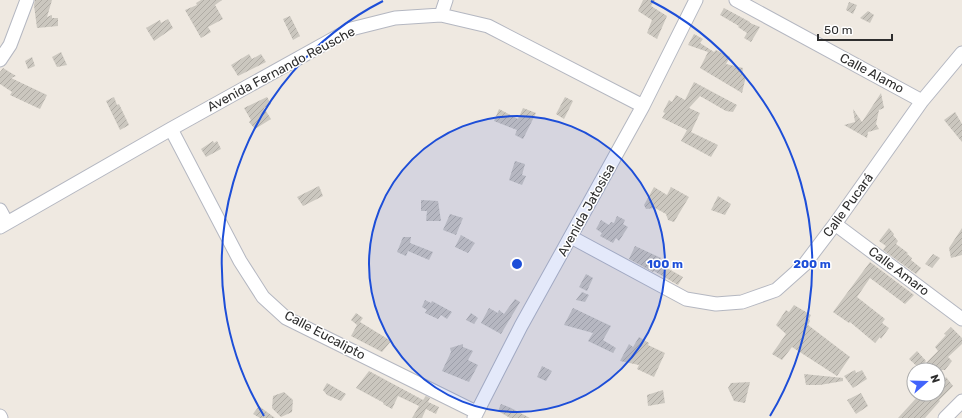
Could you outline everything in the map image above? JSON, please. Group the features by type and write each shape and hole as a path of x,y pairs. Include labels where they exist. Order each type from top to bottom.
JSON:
{"street":[{"path":"0,60 10,45 27,0"},
{"path":"442,15 446,0"},
{"name":"Avenida Jatosisa","path":"475,415 521,326 643,106 696,0"},
{"name":"Calle Alamo","path":"736,0 922,101"},
{"name":"Avenida Fernando Reusche","path":"3,225 171,129 351,29 395,18 442,15 488,26 643,106"},
{"name":"Calle Pucará","path":"571,237 686,299 716,304 742,302 776,290 804,265 835,224 922,101 962,53"},
{"name":"Calle Eucalipto","path":"171,129 240,261 263,297 286,318 475,415"},
{"path":"0,210 3,225"},
{"name":"Calle Amaro","path":"835,224 962,319"},
{"path":"945,418 962,400"}],"building":[{"path":"35,0 52,0 47,17 52,15 52,18 58,18 58,26 37,28 34,5"},
{"path":"201,0 222,0 215,5 223,19 208,27 211,32 201,38 185,10 197,5 196,3"},
{"path":"643,0 655,0 651,6 667,16 657,39 647,33 652,20 638,11"},
{"path":"849,2 857,5 853,14 846,10"},
{"path":"724,8 760,27 751,42 744,38 747,33 738,27 739,26 720,15"},
{"path":"868,11 874,15 870,23 860,18"},
{"path":"290,16 300,36 293,40 283,19"},
{"path":"168,19 173,28 154,41 146,28 160,20 161,23"},
{"path":"694,34 703,39 700,43 714,52 716,50 730,57 726,64 743,68 742,75 746,76 742,93 700,68 708,52 688,45"},
{"path":"61,52 67,65 57,67 52,57"},
{"path":"249,54 252,59 261,54 266,62 238,76 231,65"},
{"path":"32,57 35,66 28,69 25,61"},
{"path":"3,68 16,76 11,78 47,95 40,109 10,95 12,92 0,84 0,72"},
{"path":"694,82 737,105 733,112 726,111 700,96 689,108 700,113 691,132 718,145 711,157 681,141 687,130 662,118 665,113 663,112 669,100 672,102 676,95 685,100"},
{"path":"881,93 884,108 879,110 876,124 879,129 868,132 867,138 844,125 855,122 853,109 862,122"},
{"path":"114,97 129,125 120,130 106,101"},
{"path":"267,97 271,104 264,108 271,119 255,129 249,122 251,120 244,108"},
{"path":"565,97 573,101 564,119 556,114"},
{"path":"523,108 536,113 523,139 515,135 517,130 494,121 499,109 518,119"},
{"path":"955,112 962,124 962,142 944,120"},
{"path":"213,141 214,143 217,141 221,149 206,157 201,149"},
{"path":"515,161 525,164 522,175 526,176 522,185 509,180"},
{"path":"319,186 323,196 303,206 297,197"},
{"path":"654,187 667,195 671,187 689,197 674,222 668,220 666,214 655,208 646,209 644,205"},
{"path":"718,196 731,204 725,215 711,210"},
{"path":"421,200 438,201 441,221 426,221 427,211 421,211"},
{"path":"450,214 463,218 456,235 443,230"},
{"path":"617,216 625,220 623,224 628,227 619,241 616,238 613,243 600,236 602,233 596,229 601,220 609,225 611,222 614,223"},
{"path":"889,228 898,241 896,244 908,253 907,254 912,258 911,260 921,268 916,274 883,250 886,246 879,241"},
{"path":"962,228 962,255 951,258 949,248"},
{"path":"461,235 475,243 468,253 455,247"},
{"path":"403,237 411,237 410,243 433,252 429,260 408,251 406,256 397,252"},
{"path":"635,246 661,258 658,263 683,277 678,285 629,259"},
{"path":"933,254 940,258 932,268 925,264"},
{"path":"870,262 914,295 905,304 870,278 857,297 885,319 882,323 889,328 881,339 880,337 875,343 850,322 849,323 833,312"},
{"path":"586,274 593,278 587,291 579,287"},
{"path":"582,292 589,295 585,302 576,300"},
{"path":"515,299 520,302 501,334 481,323 489,308 498,313 499,310 504,314"},
{"path":"425,300 431,303 432,301 452,312 447,319 441,315 438,319 425,313 427,310 422,307"},
{"path":"794,305 811,315 808,325 850,357 837,376 792,347 782,360 772,354 786,334 776,325 786,310 789,312"},
{"path":"573,308 611,326 603,340 616,348 613,353 588,341 593,333 564,325"},
{"path":"356,313 363,318 360,322 391,341 382,352 351,336 357,325 351,320"},
{"path":"471,313 478,318 474,324 466,320"},
{"path":"951,327 962,338 962,344 948,357 952,361 946,369 946,362 927,362 938,351 935,347 946,335 944,334"},
{"path":"639,337 649,343 648,345 665,353 654,377 637,369 639,365 620,361 629,344 633,347"},
{"path":"463,344 463,347 473,351 468,360 478,365 469,382 442,371 451,352 450,348"},
{"path":"917,351 926,361 912,362 909,359"},
{"path":"542,366 552,371 546,381 537,377"},
{"path":"855,370 856,373 862,370 867,379 853,388 844,376"},
{"path":"369,371 423,400 426,396 430,398 428,402 439,407 436,414 426,409 422,418 412,418 419,406 398,396 392,409 356,388"},
{"path":"804,374 843,378 843,381 820,385 806,385"},
{"path":"946,377 953,386 946,393"},
{"path":"750,382 745,403 734,401 728,388 731,383"},
{"path":"327,383 346,394 341,401 327,395 323,390"},
{"path":"663,390 665,403 648,406 647,395"},
{"path":"284,392 293,400 292,412 281,417 272,408 273,396"},
{"path":"861,393 868,406 856,414 847,400"},
{"path":"913,402 939,402 925,418 898,418"},
{"path":"501,404 530,418 510,418 498,411"},
{"path":"259,406 275,418 260,418 253,414"}]}
